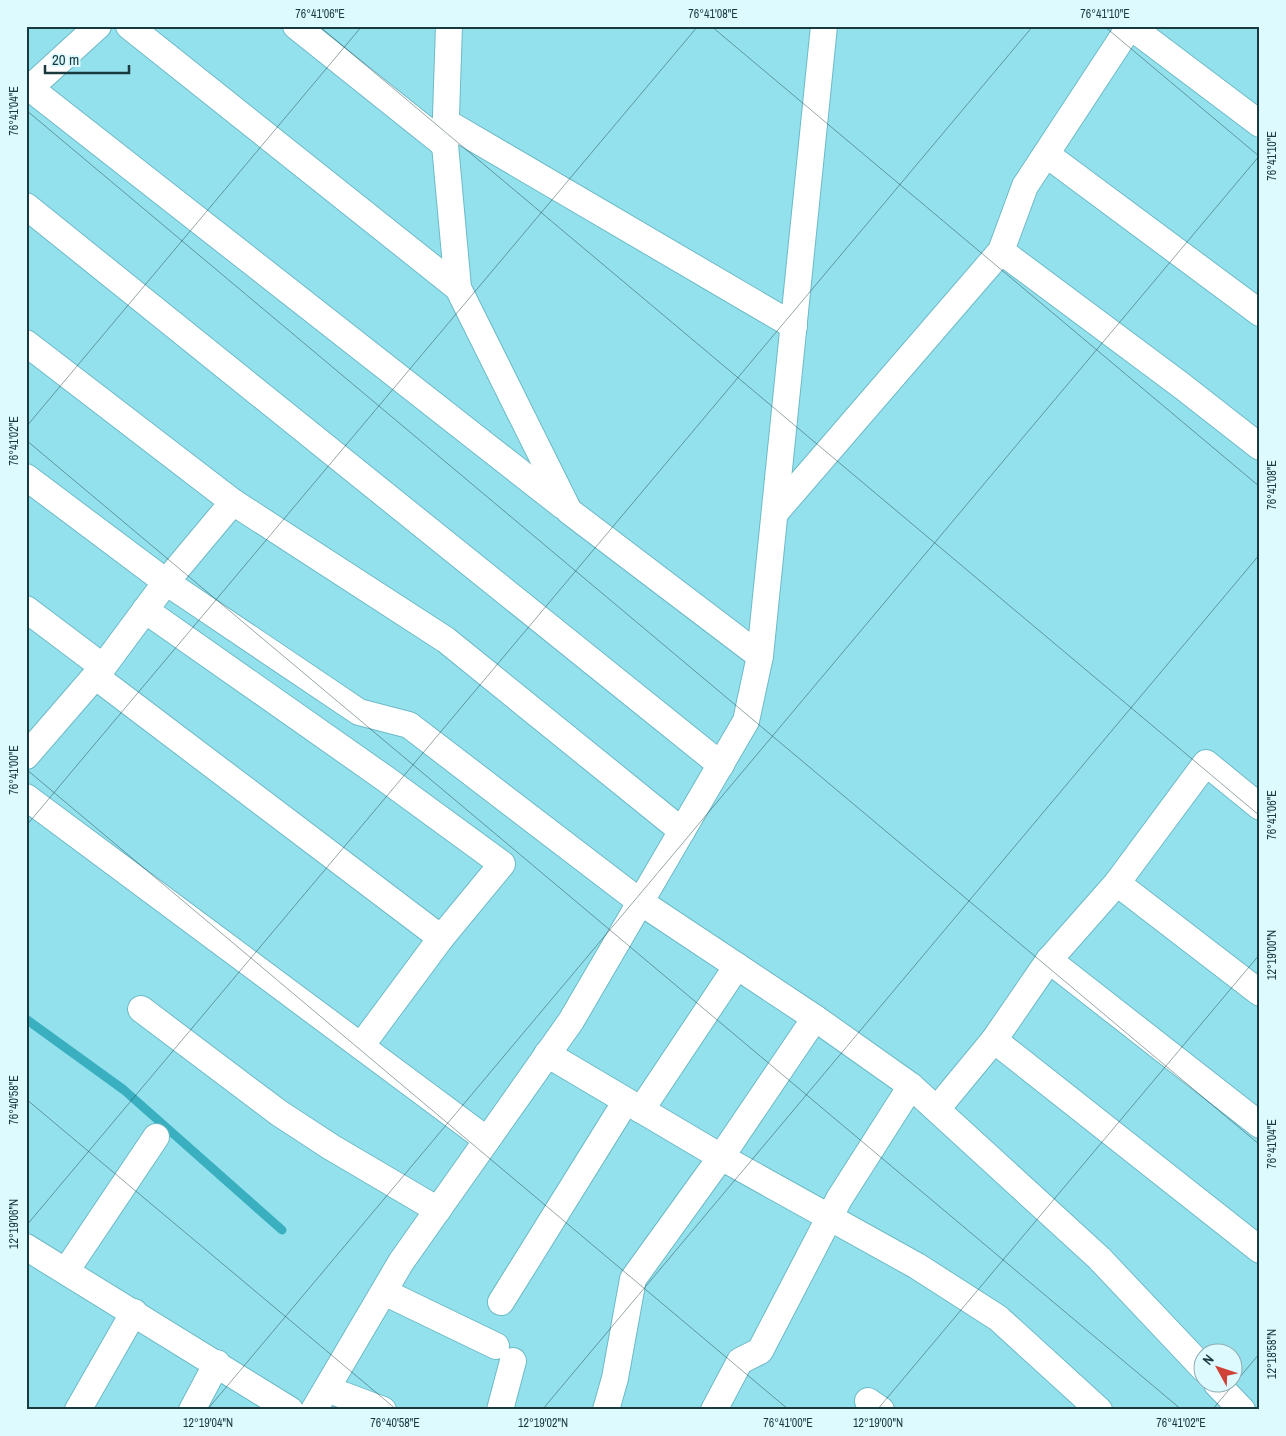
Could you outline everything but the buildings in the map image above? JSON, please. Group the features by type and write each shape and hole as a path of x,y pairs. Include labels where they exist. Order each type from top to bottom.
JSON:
{"street":[{"path":"98,26 28,87 569,511 760,656"},
{"path":"129,26 458,288"},
{"path":"296,26 445,134 794,326"},
{"path":"449,26 445,134 458,288 569,511"},
{"path":"383,1410 321,1399 384,1292 438,1210 571,1022 639,901 746,721 760,656 824,26"},
{"path":"775,513 1002,251 1025,186 1130,26 1260,124"},
{"path":"1046,154 1260,314"},
{"path":"26,206 721,765"},
{"path":"1002,251 1260,447"},
{"path":"26,343 232,502 446,640 682,831"},
{"path":"26,477 166,582 359,712 409,725 639,901 815,1018 911,1086 1100,1258 1194,1358"},
{"path":"26,756 99,671 166,582 232,502"},
{"path":"26,609 99,671 441,938"},
{"path":"145,610 383,777 502,864 441,938 361,1046"},
{"path":"937,1109 994,1040 1049,960 1116,883 1206,763 1260,806"},
{"path":"26,797 487,1140"},
{"path":"1116,883 1260,994"},
{"path":"1049,960 1260,1124"},
{"path":"501,1302 633,1105 737,966"},
{"path":"141,1009 279,1113 331,1147 438,1210"},
{"path":"606,1410 615,1378 633,1280 721,1157 815,1018"},
{"path":"994,1040 1260,1250"},
{"path":"548,1054 721,1157 917,1266 998,1318 1099,1410"},
{"path":"720,1408 740,1361 760,1351 829,1218 911,1086"},
{"path":"66,1271 156,1137"},
{"path":"30,1256 66,1271 290,1410"},
{"path":"384,1292 504,1353 500,1410"},
{"path":"78,1410 134,1312"},
{"path":"192,1410 217,1363"},
{"path":"1227,1394 1242,1410"}],"waterway":[{"path":"26,1019 124,1090 282,1230"}]}
